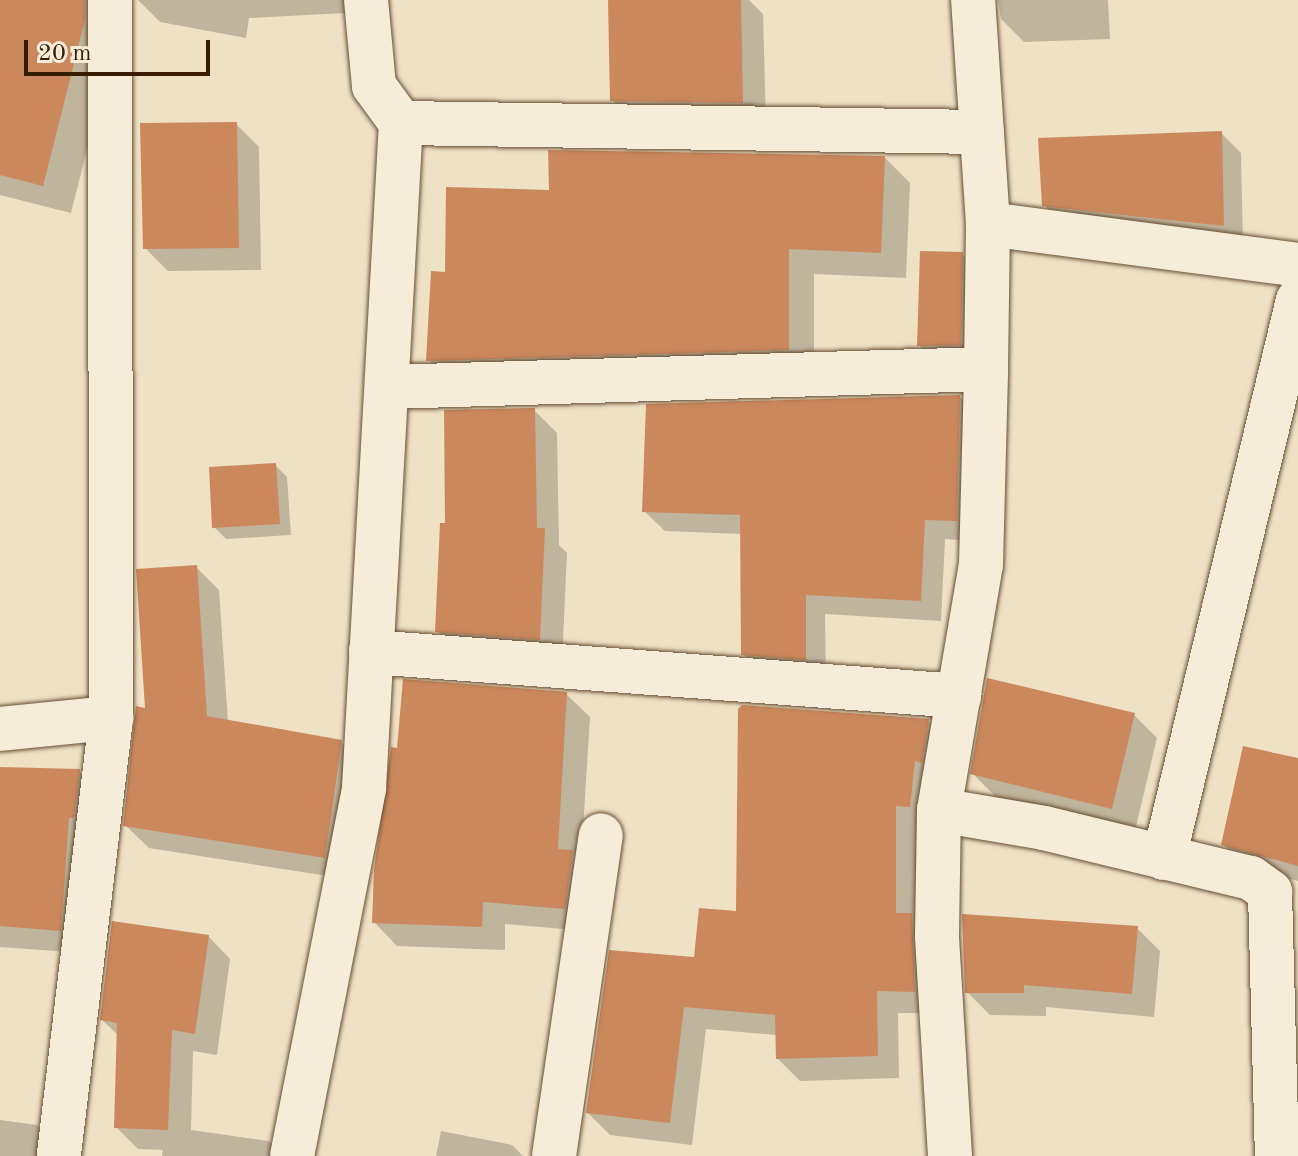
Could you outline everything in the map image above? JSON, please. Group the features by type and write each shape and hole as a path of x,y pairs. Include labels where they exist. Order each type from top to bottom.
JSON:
{"street":[{"path":"59,1156 111,718 110,0"},
{"path":"292,1156 364,788 401,123 374,86 366,0"},
{"path":"950,1156 937,936 939,810 981,565 986,369 988,224 973,0"},
{"path":"401,123 982,132"},
{"path":"988,224 1298,265"},
{"path":"1164,858 1298,300"},
{"path":"388,387 986,369"},
{"path":"371,652 959,696"},
{"path":"0,729 111,718"},
{"path":"939,810 1251,878 1270,892 1287,1029 1277,1156"},
{"path":"554,1156 601,835"}],"building":[{"path":"0,0 85,0 85,20 43,186 0,175"},
{"path":"608,0 741,0 743,103 610,101"},
{"path":"237,122 239,248 143,249 140,123"},
{"path":"1222,131 1224,226 1042,206 1038,138"},
{"path":"548,150 885,156 881,253 789,249 789,350 426,361 431,271 445,272 446,187 549,190"},
{"path":"920,251 963,252 961,345 917,346"},
{"path":"960,395 957,521 925,520 921,601 806,595 806,660 741,655 740,515 642,512 646,404"},
{"path":"535,408 537,528 545,528 540,640 435,632 440,523 445,523 444,410"},
{"path":"276,463 280,524 212,528 209,467"},
{"path":"197,565 207,716 342,740 325,858 123,826 136,706 145,708 136,569"},
{"path":"987,678 1135,713 1112,809 970,774"},
{"path":"403,679 567,692 558,849 573,850 565,909 483,902 482,927 372,923 374,870 391,747 397,748"},
{"path":"742,705 929,719 922,763 915,761 910,807 896,806 896,913 912,913 915,992 877,991 878,1056 776,1059 775,1015 684,1007 670,1123 586,1113 609,950 694,957 699,908 736,911 738,709"},
{"path":"1243,746 1298,758 1298,866 1221,845"},
{"path":"0,767 80,769 74,818 69,818 61,931 0,926"},
{"path":"962,914 1138,926 1132,994 1024,985 1024,993 965,993"},
{"path":"112,921 209,935 195,1034 172,1030 168,1130 114,1128 117,1023 100,1020"}]}
